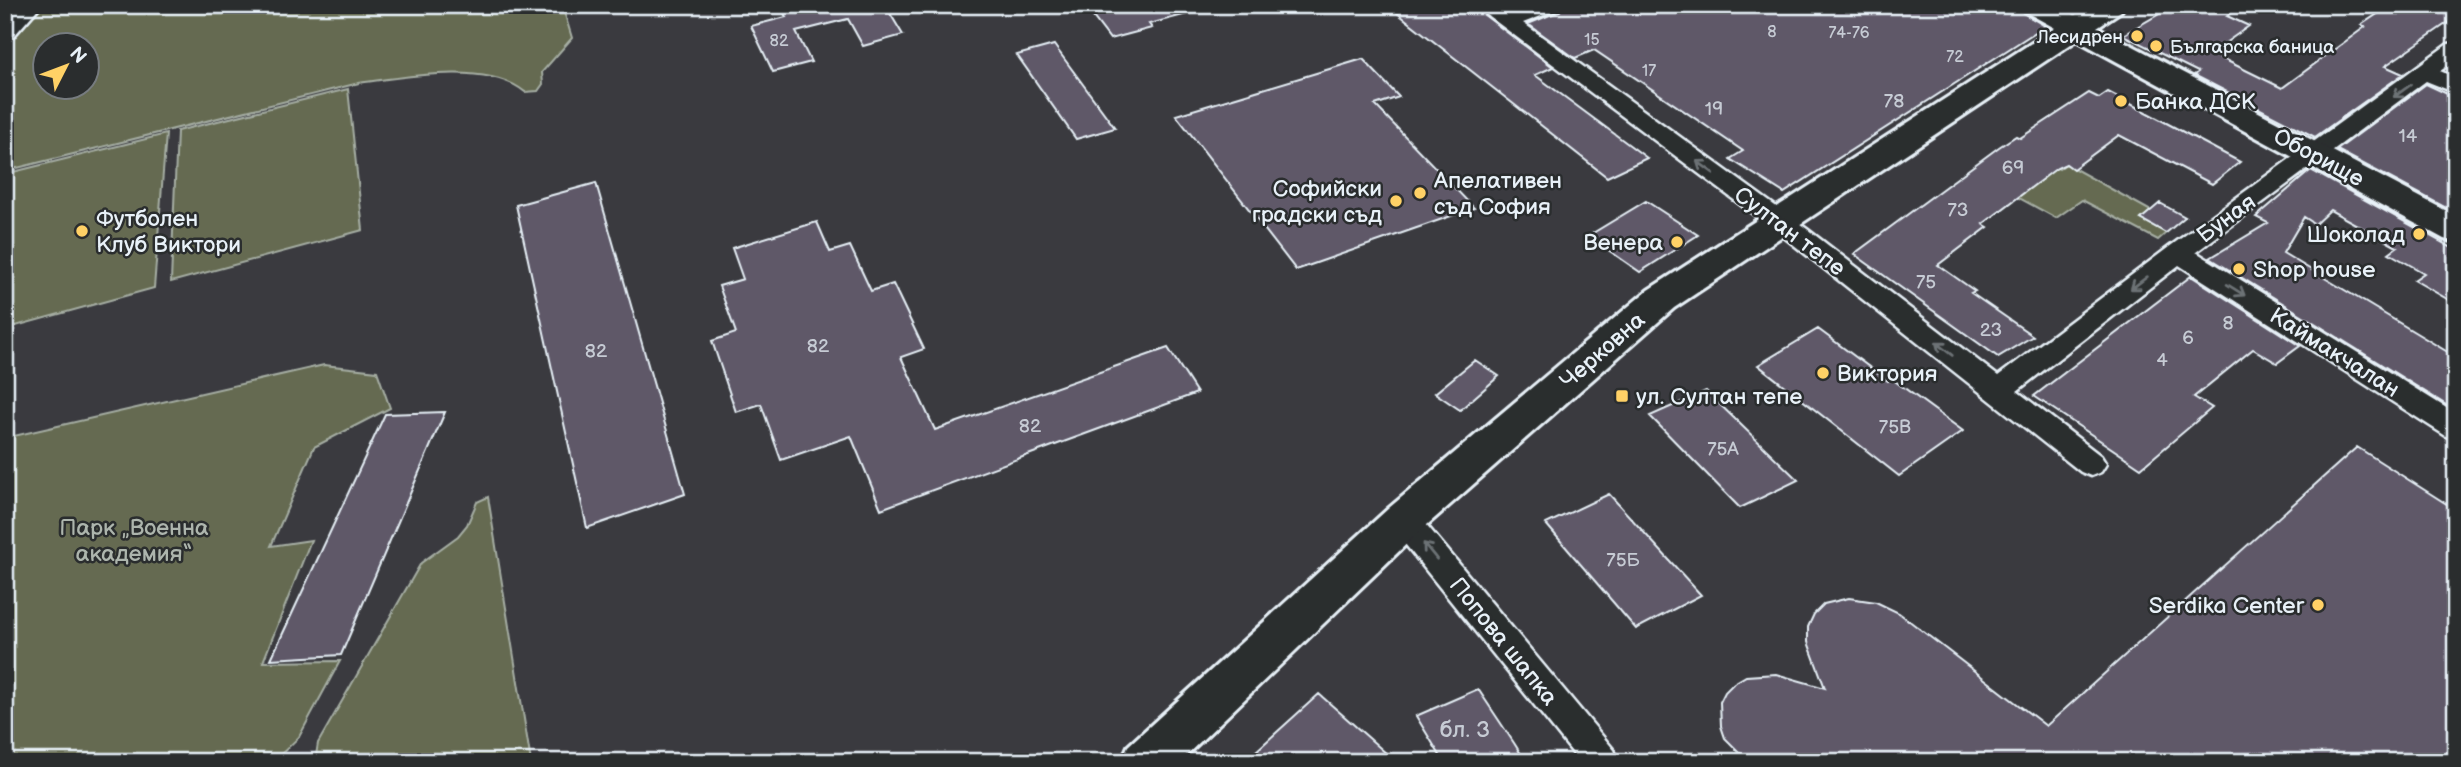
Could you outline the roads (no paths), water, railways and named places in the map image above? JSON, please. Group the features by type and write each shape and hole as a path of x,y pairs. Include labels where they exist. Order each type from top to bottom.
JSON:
{"street":[{"path":"5,32 31,5"},
{"name":"Султан тепе","path":"1485,5 1780,222 2091,464"},
{"path":"1507,22 1552,5"},
{"name":"Оборище","path":"2034,5 2456,231"},
{"name":"Черковна","path":"1162,755 1404,520 1661,299 2111,5"},
{"name":"Буная","path":"1998,391 2178,253 2456,49"},
{"path":"2426,73 2456,86"},
{"name":"Каймакчалан","path":"2178,253 2456,428"},
{"name":"Попова шапка","path":"1404,520 1592,749"}],"place":[{"name":"Лесидрен","path":"2137,36"},
{"name":"Българска баница","path":"2156,46"},
{"name":"Банка ДСК","path":"2121,101"},
{"name":"Апелативен съд София","path":"1420,193"},
{"name":"Софийски градски съд","path":"1396,201"},
{"name":"Футболен Клуб Виктори","path":"82,231"},
{"name":"Шоколад","path":"2419,234"},
{"name":"Венера","path":"1677,242"},
{"name":"Shop house","path":"2239,269"},
{"name":"Виктория","path":"1823,373"},
{"name":"ул. Султан тепе","path":"1622,396"},
{"name":"Serdika Center","path":"2318,605"}],"park label":[{"name":"Парк „Военна академия“","path":"134,540"}]}
